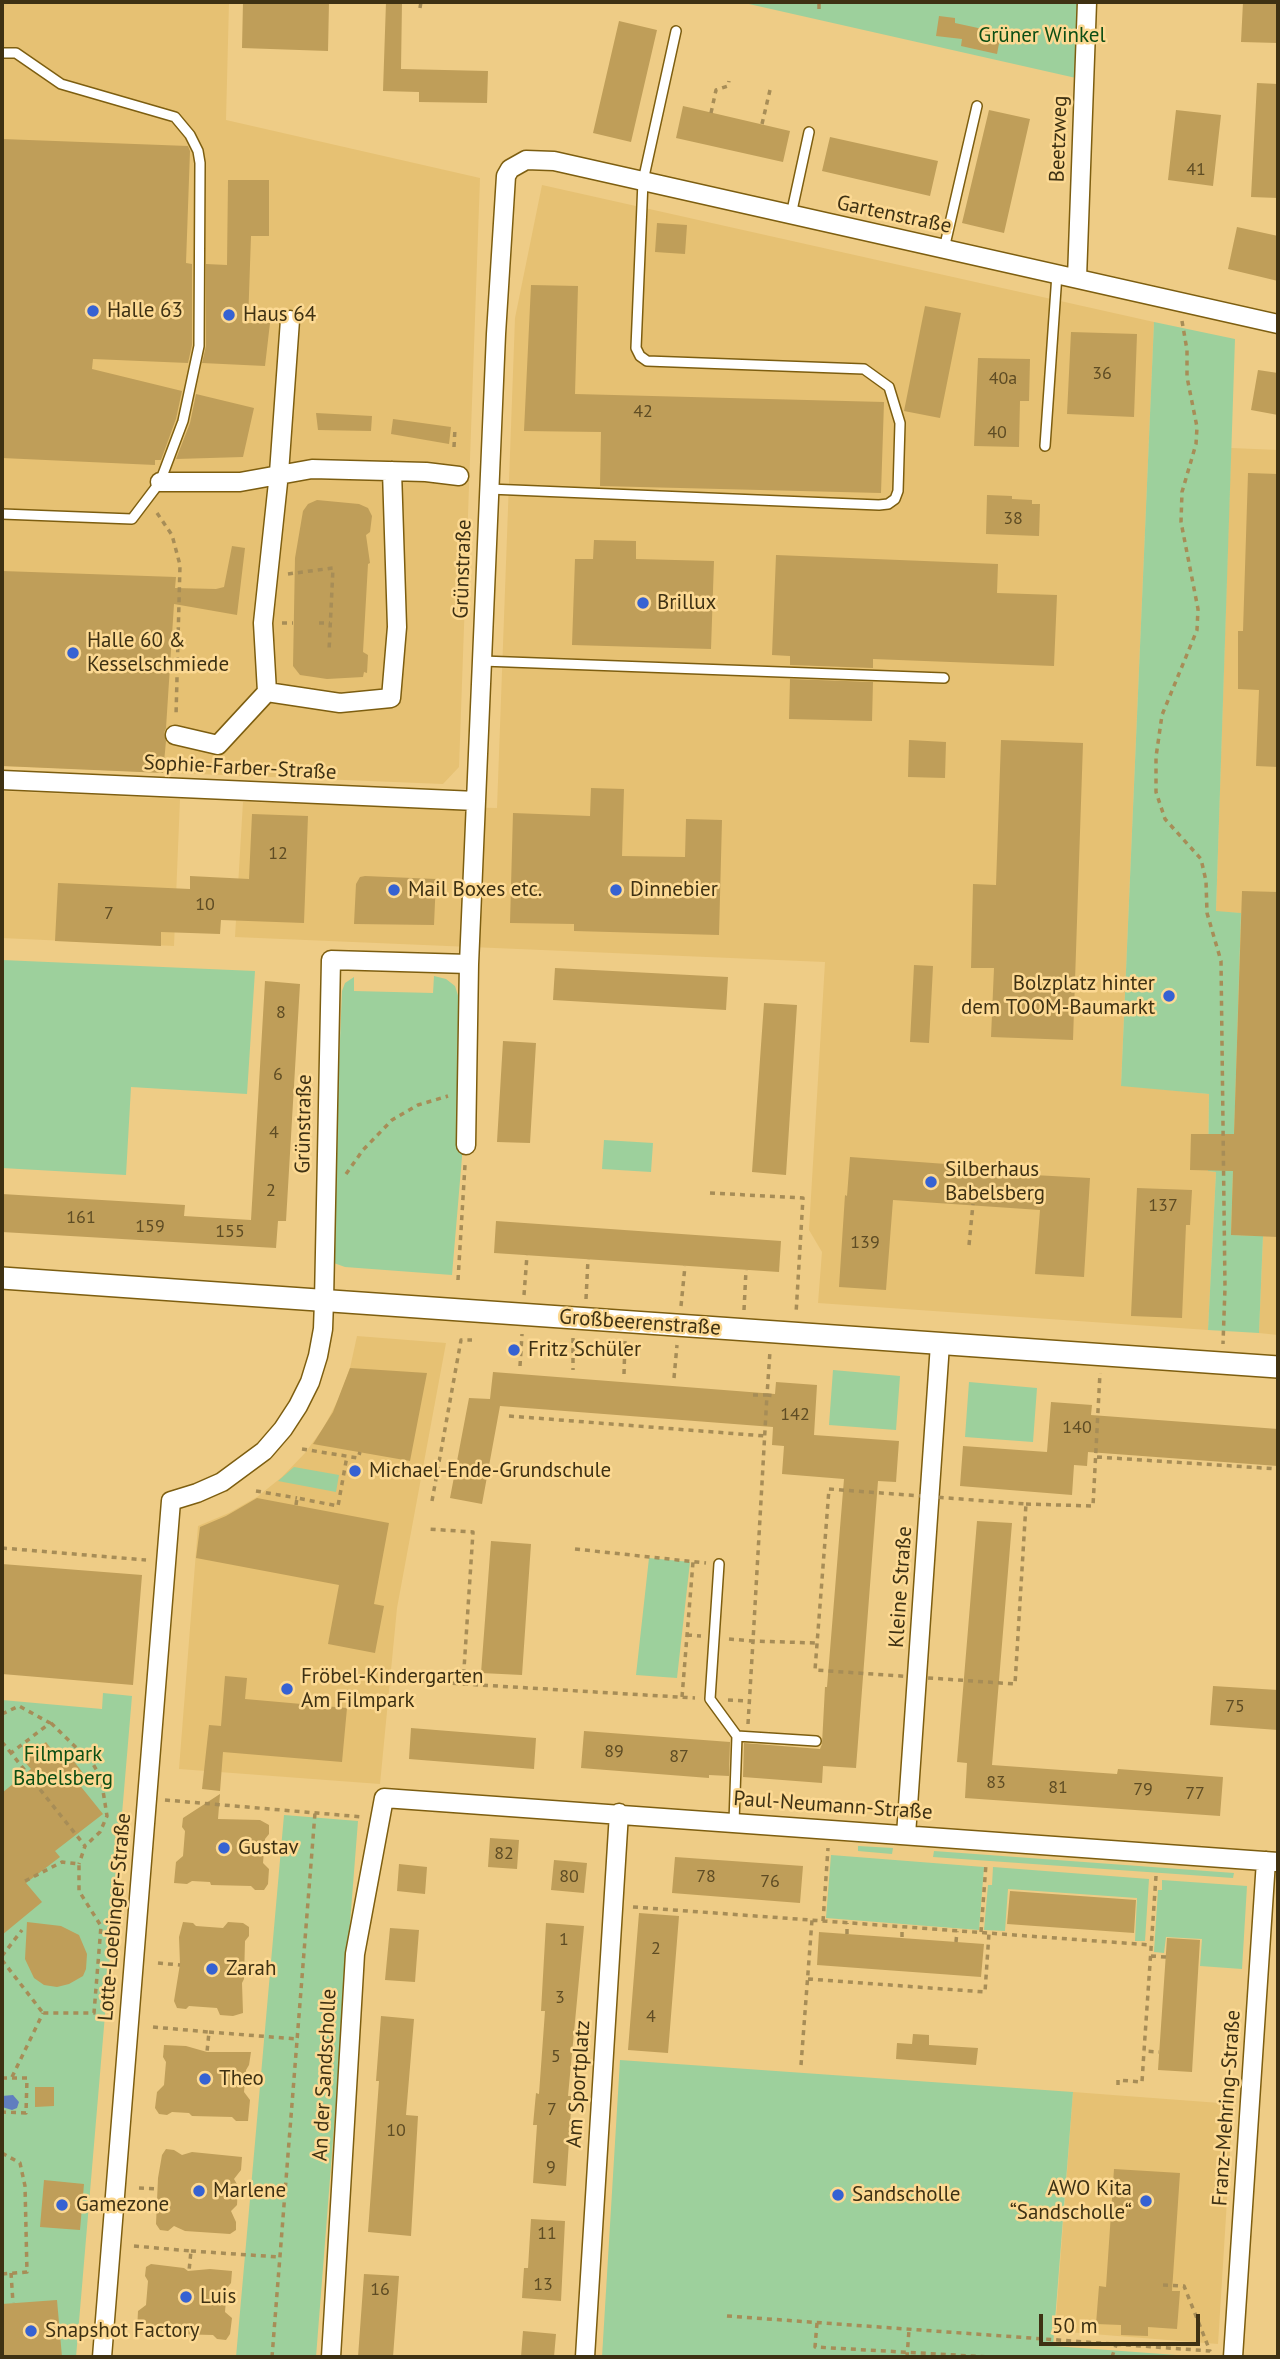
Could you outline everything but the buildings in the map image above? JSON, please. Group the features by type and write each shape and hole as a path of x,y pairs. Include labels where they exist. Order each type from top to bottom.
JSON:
{"street":[{"name":"Beetzweg","path":"1077,278 1087,2"},
{"name":"Gartenstraße","path":"506,176 514,165 533,159 554,161 1278,324"},
{"name":"Grünstraße","path":"466,1145 469,964 489,489 506,176"},
{"path":"175,735 218,745 267,692 263,623 279,473 290,320"},
{"path":"160,482 240,482 312,469 458,476"},
{"path":"267,692 340,703 391,698 397,627 392,471"},
{"name":"Sophie-Farber-Straße","path":"2,780 476,801"},
{"name":"Grünstraße","path":"324,1301 331,960 469,964"},
{"name":"Großbeerenstraße","path":"2,1278 1278,1367"},
{"name":"Lotte-Loebinger-Straße","path":"102,2357 171,1502 222,1482 264,1451 283,1429 310,1382 323,1329 324,1301"},
{"name":"Kleine Straße","path":"906,1835 940,1343"},
{"name":"Paul-Neumann-Straße","path":"384,1798 1272,1862"},
{"name":"An der Sandscholle","path":"331,2357 355,1954 384,1798"},
{"name":"Am Sportplatz","path":"585,2357 619,1813"},
{"name":"Franz-Mehring-Straße","path":"1233,2357 1272,1862"}],"lane":[{"path":"489,489 879,505 888,504 895,499 898,491 900,423 889,387 864,369 647,361 640,356 636,348 643,181 676,31"},
{"path":"2,52 16,53 61,84 175,117 190,135 198,151 200,163 199,346 183,421 160,482 132,519 2,514"},
{"path":"944,249 977,106"},
{"path":"790,215 810,132"},
{"path":"1045,446 1057,274"},
{"path":"482,661 944,678"},
{"path":"719,1564 710,1699 742,1736 816,1741"},
{"path":"734,1822 742,1736"}],"path":[{"path":"420,8 421,2"},
{"path":"819,2 819,9"},
{"path":"711,113 716,90 727,86 729,81"},
{"path":"762,124 769,90"},
{"path":"1179,302 1187,350 1186,377 1197,427 1196,444 1182,492 1181,522 1198,609 1197,631 1162,715 1156,757 1156,792 1164,819 1200,859 1206,881 1208,913 1220,961 1225,1288 1223,1363"},
{"path":"454,447 455,428"},
{"path":"145,501 160,516 172,535 180,565 175,735"},
{"path":"268,573 285,574 334,568 329,651"},
{"path":"319,623 330,623"},
{"path":"325,1201 363,1150 392,1120 404,1111 427,1101 467,1093"},
{"path":"458,1280 466,1145"},
{"path":"710,1193 803,1198 795,1333"},
{"path":"969,1245 973,1204"},
{"path":"573,1370 588,1259"},
{"path":"743,1330 746,1270"},
{"path":"624,1374 626,1322"},
{"path":"742,1736 753,1641 771,1332"},
{"path":"432,1500 461,1340 472,1340"},
{"path":"1026,1504 1093,1506 1101,1354"},
{"path":"753,1395 775,1395"},
{"path":"509,1416 765,1436"},
{"path":"302,1449 358,1458 360,1452"},
{"path":"256,1491 338,1506 347,1456"},
{"path":"1097,1457 1278,1469"},
{"path":"296,1505 297,1498"},
{"path":"428,1529 473,1532 463,1684"},
{"path":"2,1548 166,1562"},
{"path":"575,1549 719,1564"},
{"path":"682,1697 693,1562"},
{"path":"753,1641 817,1643"},
{"path":"403,1679 710,1699"},
{"path":"2,1714 19,1706 50,1723 93,1764 106,1794 107,1816 100,1832 85,1846 79,1864 79,1891 101,1926 94,2012 43,2013"},
{"path":"11,1753 50,1723"},
{"path":"2,1742 85,1846"},
{"path":"147,1798 379,1819"},
{"path":"272,2357 315,1813"},
{"path":"823,1921 830,1829"},
{"path":"25,1881 62,1862 79,1864"},
{"path":"981,1933 986,1864"},
{"path":"1118,2085 1118,2080 1142,2082 1156,1876"},
{"path":"613,1906 1151,1945"},
{"path":"802,2064 812,1920"},
{"path":"847,1934 848,1923"},
{"path":"902,1927 902,1937"},
{"path":"22,1930 2,1958 43,2013"},
{"path":"957,1931 957,1942"},
{"path":"808,1979 985,1992 989,1933"},
{"path":"1151,1956 1166,1957"},
{"path":"158,1963 180,1965"},
{"path":"11,2078 43,2013"},
{"path":"153,2027 297,2039"},
{"path":"207,2052 209,2032"},
{"path":"1144,2051 1160,2052"},
{"path":"2,2077 27,2078 26,2113 2,2112"},
{"path":"2,2153 20,2163 25,2186 27,2272 2,2274"},
{"path":"139,2188 159,2189"},
{"path":"134,2246 280,2257"},
{"path":"189,2271 191,2251"},
{"path":"11,2273 13,2303"},
{"path":"1163,2285 1184,2286 1213,2357"},
{"path":"727,2316 1210,2351"},
{"path":"817,2323 815,2347 907,2355 989,2357"},
{"path":"907,2355 909,2330"},
{"path":"1112,2357 1116,2345"}],"shaded area":[{"path":"2,2 229,2 226,120 480,178 459,767 443,784 2,766"},
{"path":"542,185 1154,322 1121,1085 1209,1094 1208,1171 1216,1172 1208,1330 818,1303 822,1252 809,1230 825,962 235,937 243,802 497,808 515,318"},
{"path":"1231,448 1278,450 1278,1335 1259,1333 1263,1237 1231,1235 1241,913 1216,912"},
{"path":"2,791 180,799 174,946 2,938"},
{"path":"357,1336 446,1343 397,1608 380,1784 179,1769 198,1526 257,1497 282,1477 305,1453 324,1427 339,1398 350,1368"},
{"name":"AWO Kita “Sandscholle“","path":"1073,2092 1233,2104 1218,2344 1055,2331"}],"green space":[{"name":"Grüner Winkel","path":"740,2 1078,2 1076,78"},
{"path":"1154,322 1235,339 1216,911 1241,913 1231,1235 1263,1236 1259,1333 1208,1330 1216,1172 1208,1171 1209,1094 1121,1086"},
{"path":"2,960 255,971 247,1094 131,1087 126,1175 2,1168"},
{"path":"434,976 446,979 455,986 463,1011 462,1157 452,1275 345,1267 331,1262 342,991 345,983 354,977 354,991 433,993"},
{"path":"604,1140 653,1143 651,1172 602,1169"},
{"path":"833,1370 900,1376 896,1430 829,1425"},
{"path":"969,1382 1037,1388 1033,1442 965,1437"},
{"path":"294,1467 339,1475 336,1492 278,1481"},
{"path":"649,1558 690,1562 677,1678 636,1675"},
{"name":"Filmpark Babelsberg","path":"103,1693 132,1696 76,2357 2,2357 2,1700 102,1709"},
{"path":"284,1815 358,1821 316,2357 236,2357"},
{"path":"858,1846 893,1848 892,1854 858,1851"},
{"path":"934,1851 1234,1873 1233,1878 933,1857"},
{"path":"831,1855 984,1867 979,1930 826,1918"},
{"path":"993,1867 1149,1879 1145,1941 1135,1941 1137,1898 1008,1889 1005,1931 984,1930 988,1885 992,1885"},
{"path":"1162,1880 1247,1886 1242,1969 1200,1966 1202,1939 1166,1937 1164,1953 1154,1952 1158,1890 1162,1890"},
{"name":"Sandscholle","path":"620,2060 1073,2092 1053,2346 1204,2357 602,2357"}],"water":[{"path":"13,2095 19,2102 17,2108 12,2110 2,2107 2,2096"}],"place":[{"name":"Halle 63","path":"93,311"},
{"name":"Haus 64","path":"229,315"},
{"name":"Brillux","path":"643,603"},
{"name":"Halle 60 & Kesselschmiede","path":"73,653"},
{"name":"Mail Boxes etc.","path":"394,890"},
{"name":"Dinnebier","path":"616,890"},
{"name":"Bolzplatz hinter dem TOOM-Baumarkt","path":"1169,996"},
{"name":"Silberhaus Babelsberg","path":"931,1182"},
{"name":"Fritz Schüler","path":"514,1350"},
{"name":"Michael-Ende-Grundschule","path":"355,1471"},
{"name":"Fröbel-Kindergarten Am Filmpark","path":"287,1689"},
{"name":"Gustav","path":"224,1848"},
{"name":"Zarah","path":"212,1969"},
{"name":"Theo","path":"205,2079"},
{"name":"Marlene","path":"199,2191"},
{"name":"Sandscholle","path":"838,2195"},
{"name":"AWO Kita “Sandscholle“","path":"1146,2201"},
{"name":"Gamezone","path":"62,2205"},
{"name":"Luis","path":"186,2297"},
{"name":"Snapshot Factory","path":"31,2331"}]}
